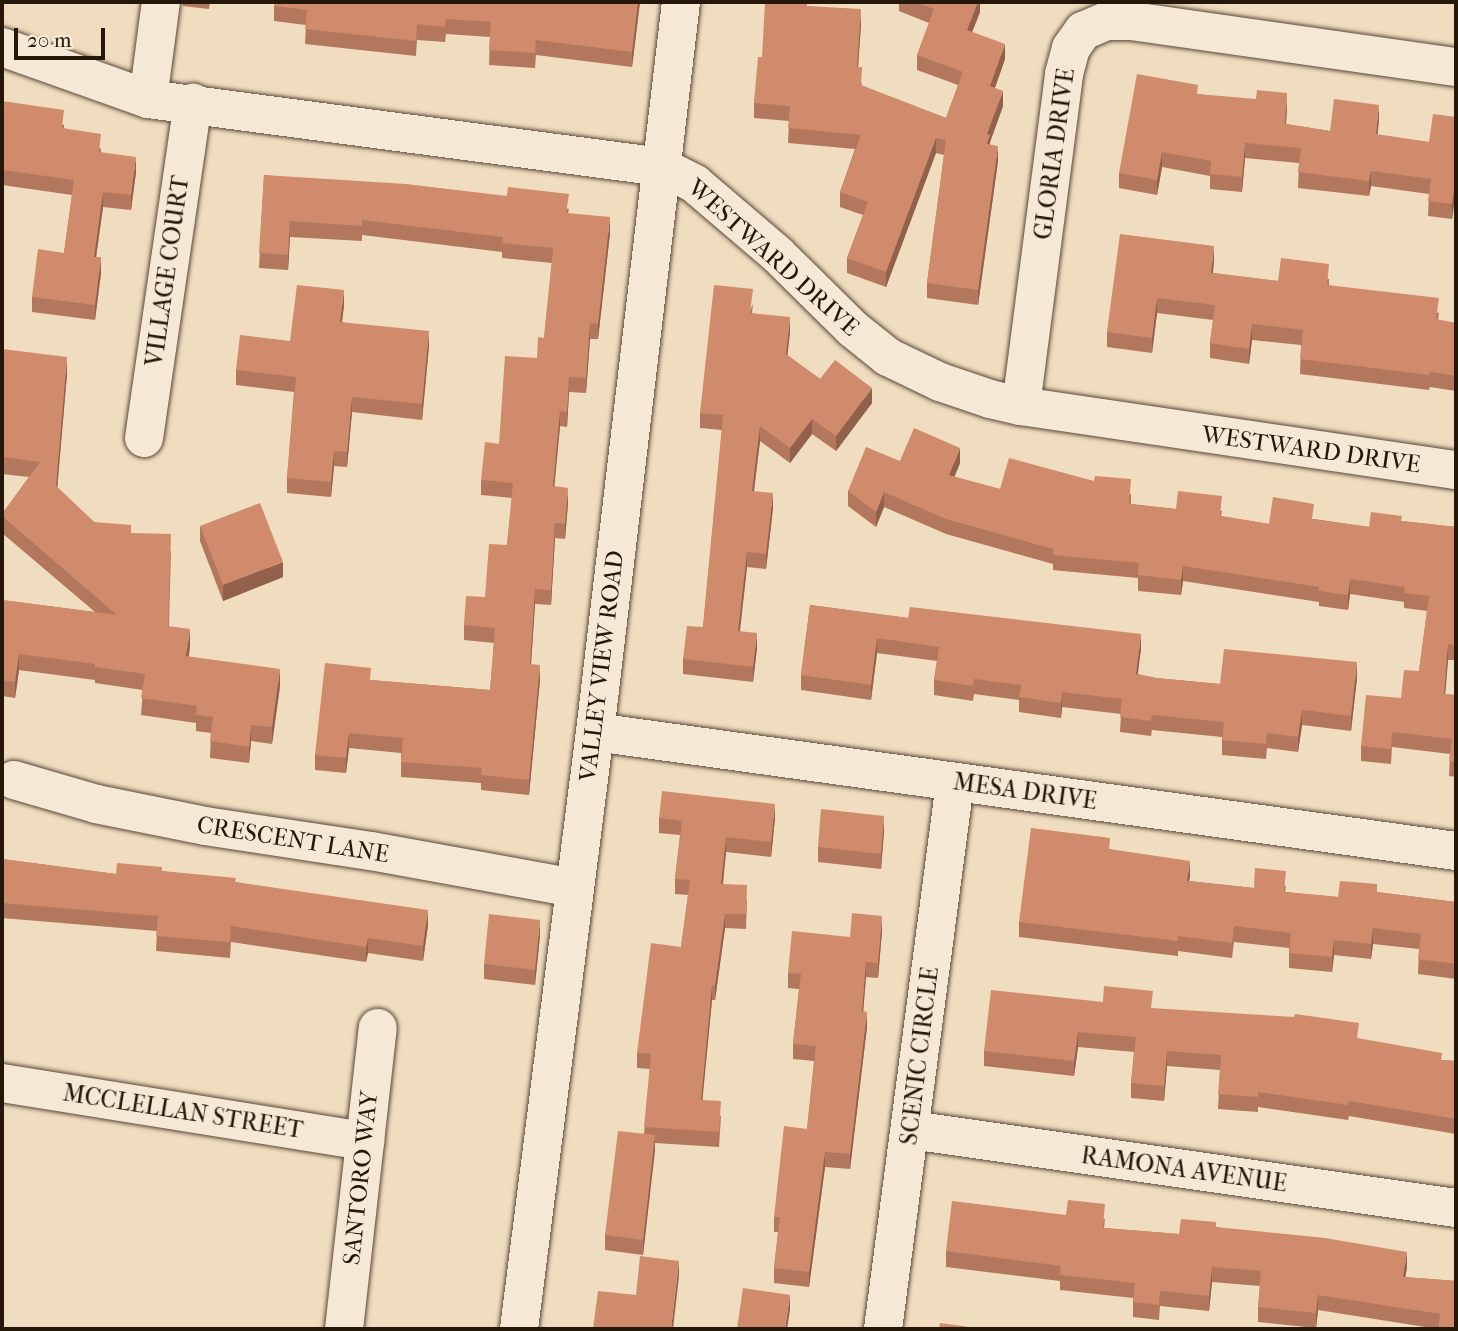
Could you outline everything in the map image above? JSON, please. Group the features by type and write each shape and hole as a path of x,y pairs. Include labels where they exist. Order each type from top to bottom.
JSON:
{"street":[{"path":"148,99 161,2"},
{"name":"VALLEY VIEW ROAD","path":"519,1329 595,732 681,2"},
{"name":"GLORIA DRIVE","path":"1021,406 1065,74 1071,48 1083,31 1107,21 1132,21 1456,67"},
{"name":"WESTWARD DRIVE","path":"2,47 148,99 662,167 695,184 778,255 853,329 888,357 940,382 990,400 1021,406 1456,470"},
{"name":"VILLAGE COURT","path":"145,438 192,103"},
{"name":"MESA DRIVE","path":"595,732 1456,851"},
{"name":"CRESCENT LANE","path":"15,780 96,804 205,826 371,851 575,888"},
{"name":"SCENIC CIRCLE","path":"883,1329 955,783"},
{"name":"SANTORO WAY","path":"344,1329 378,1028"},
{"name":"MCCLELLAN STREET","path":"2,1083 365,1141"},
{"name":"RAMONA AVENUE","path":"911,1130 1456,1209"}],"building":[{"path":"275,2 638,2 632,52 536,40 535,53 489,50 491,22 446,19 445,27 417,24 416,41 305,29 307,10 274,6"},
{"path":"765,2 807,2 807,6 861,9 857,67 862,67 861,85 946,118 963,72 917,55 934,9 914,2 978,2 967,30 1005,44 990,86 1003,91 987,134 990,135 987,144 998,146 978,290 927,283 946,140 936,138 886,272 847,258 868,202 840,192 861,135 788,128 790,106 754,103 758,57 762,57"},
{"path":"1137,74 1198,85 1197,94 1256,99 1257,90 1287,93 1285,124 1330,131 1334,99 1379,105 1376,134 1429,142 1433,114 1456,117 1456,179 1452,204 1428,201 1431,179 1371,171 1369,181 1298,172 1301,148 1245,143 1242,177 1210,174 1211,161 1162,152 1157,180 1119,173"},
{"path":"2,101 64,110 62,128 101,134 99,152 136,157 131,195 103,192 94,257 101,257 95,305 32,297 38,249 64,253 74,180 2,170"},
{"path":"264,175 406,184 507,196 508,187 569,194 566,213 610,217 598,324 590,323 586,378 569,377 567,412 560,411 553,486 568,488 565,524 555,523 551,590 535,589 530,664 540,665 529,780 481,775 482,768 401,762 403,738 349,733 346,758 315,755 325,663 371,668 370,680 490,690 495,628 464,625 466,596 485,597 489,544 507,545 513,483 481,480 485,442 499,444 505,356 537,358 538,337 544,338 553,248 502,243 503,237 362,220 362,226 290,221 288,255 259,253"},
{"path":"1120,234 1214,246 1211,273 1278,281 1281,258 1329,264 1327,285 1439,298 1436,319 1456,323 1456,376 1300,359 1303,330 1252,324 1249,349 1210,343 1215,305 1157,298 1152,338 1107,332"},
{"path":"297,285 344,290 340,322 429,331 422,404 352,397 347,452 334,451 331,482 287,478 296,377 236,370 240,335 290,341"},
{"path":"714,285 753,289 750,313 790,317 786,354 820,379 835,360 872,388 836,436 812,419 790,448 760,426 752,491 773,493 766,554 747,552 738,631 757,633 753,667 683,659 687,626 703,627 723,415 700,413"},
{"path":"2,349 67,357 56,486 94,522 131,525 131,533 171,534 168,626 190,629 186,656 280,669 272,727 251,725 249,747 210,741 213,717 196,715 197,706 141,698 145,674 19,654 15,682 2,680 2,600 117,615 2,516 40,462 2,457"},
{"path":"914,428 960,448 949,475 1000,489 1009,458 1094,481 1095,476 1131,479 1129,504 1176,509 1178,491 1222,496 1220,516 1269,524 1273,497 1314,504 1312,519 1369,527 1371,512 1402,516 1401,521 1456,527 1456,645 1448,644 1444,694 1456,695 1456,762 1449,761 1452,739 1392,732 1391,749 1361,746 1366,695 1401,698 1404,670 1419,671 1429,596 1404,593 1405,587 1350,579 1348,595 1319,591 1319,587 1183,566 1181,580 1138,575 1139,563 1053,555 1053,549 946,519 884,492 876,512 848,491 866,447 900,461"},
{"path":"260,503 283,562 223,585 200,526"},
{"path":"810,605 908,618 910,607 1141,634 1136,674 1156,678 1220,684 1224,649 1357,662 1351,716 1302,710 1298,737 1267,733 1266,744 1222,740 1224,722 1152,715 1151,721 1120,717 1122,699 1062,692 1061,703 1019,697 1021,685 974,679 973,686 934,680 939,647 877,638 871,685 801,675"},
{"path":"662,791 775,804 771,842 726,837 721,884 747,885 746,914 725,914 715,985 712,985 701,1100 721,1101 719,1132 644,1127 651,1054 637,1053 651,943 681,947 690,880 675,879 682,821 659,818"},
{"path":"821,809 884,816 881,854 818,847"},
{"path":"1031,828 1110,838 1109,849 1190,861 1187,881 1254,888 1255,868 1286,871 1284,892 1338,897 1340,881 1377,884 1377,892 1456,902 1456,964 1418,959 1421,934 1373,928 1371,944 1334,940 1332,957 1289,953 1291,933 1234,926 1232,943 1178,936 1178,941 1019,922"},
{"path":"2,859 116,874 117,863 162,867 162,871 236,878 235,882 428,910 423,946 368,938 366,947 231,926 230,942 156,936 158,916 2,903"},
{"path":"852,913 882,916 878,963 866,962 862,1011 867,1012 850,1154 825,1152 809,1272 774,1268 780,1217 774,1217 784,1126 807,1129 816,1046 793,1044 801,974 788,973 792,931 850,937"},
{"path":"489,914 540,920 535,970 484,964"},
{"path":"1104,986 1153,991 1151,1008 1294,1017 1295,1014 1359,1023 1357,1038 1442,1053 1441,1060 1456,1061 1456,1119 1349,1101 1348,1105 1258,1092 1258,1097 1218,1094 1221,1055 1167,1051 1164,1086 1131,1083 1136,1037 1078,1032 1074,1061 984,1051 991,990 1103,1002"},
{"path":"618,1131 655,1135 643,1240 605,1235"},
{"path":"1068,1200 1105,1204 1103,1228 1179,1234 1181,1219 1216,1222 1216,1227 1325,1238 1407,1252 1403,1277 1456,1281 1456,1329 1438,1329 1440,1314 1318,1295 1316,1313 1258,1307 1261,1271 1212,1267 1209,1296 1160,1291 1159,1305 1133,1302 1135,1283 1060,1275 1061,1266 946,1251 952,1201 1066,1215"},
{"path":"640,1256 679,1261 671,1329 593,1329 598,1291 636,1295"},
{"path":"743,1288 790,1295 785,1329 737,1329"},
{"path":"940,1323 984,1329 939,1329"}]}
